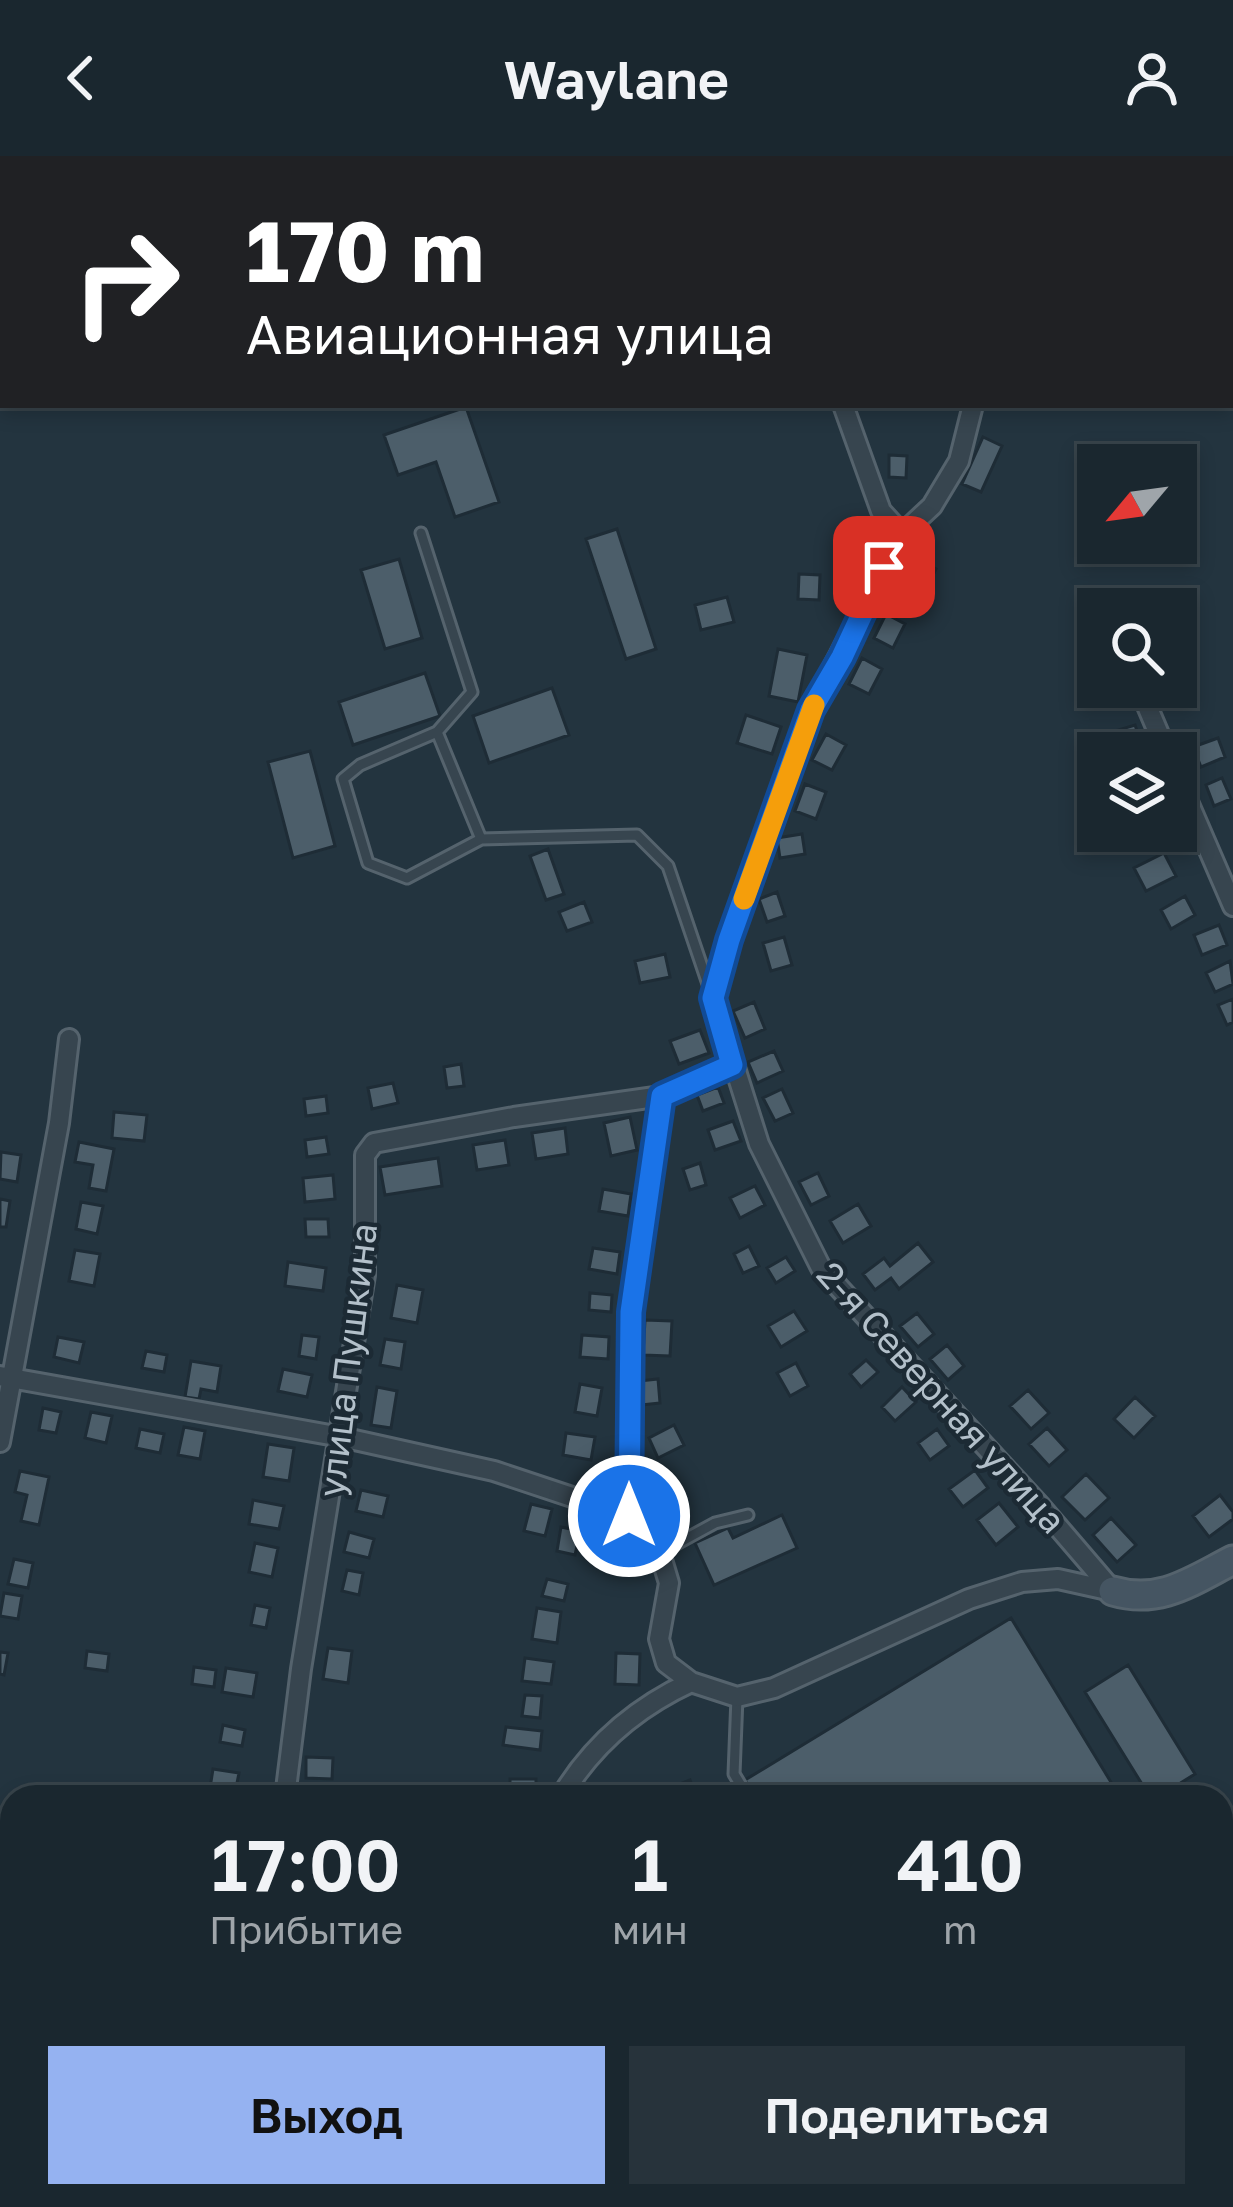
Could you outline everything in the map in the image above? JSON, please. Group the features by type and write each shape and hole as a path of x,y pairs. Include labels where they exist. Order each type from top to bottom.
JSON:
{"street":[{"path":"844,408 881,511 902,535"},
{"path":"713,998 811,710 902,535 932,506 959,461 972,408"},
{"path":"1197,823 1233,906"},
{"name":"2-я Северная улица","path":"713,998 759,1144 820,1268 1113,1591"},
{"path":"0,1442 6,1377 59,1123 69,1040"},
{"path":"629,1516 631,1312 662,1096 732,1065"},
{"name":"улица Пушкина","path":"286,1785 364,1275 365,1155 374,1143 662,1096"},
{"path":"6,1377 341,1437 494,1471 629,1516 659,1553 669,1583 659,1639 666,1663 691,1682 737,1697 774,1688 969,1599 1022,1582 1058,1579 1138,1598 1173,1590 1233,1560"},
{"path":"570,1785 614,1730 654,1699 691,1682"}],"lane":[{"path":"421,533 472,692 437,732 359,765 343,779 368,863 407,878 481,839 637,835 668,866 713,998"},
{"path":"437,732 481,839"},
{"path":"659,1553 715,1523 748,1515"},
{"path":"737,1697 734,1774 741,1785"}],"building":[{"path":"466,408 499,502 455,517 436,462 398,475 384,435"},
{"path":"983,437 1002,446 981,492 962,484"},
{"path":"889,455 907,456 906,478 889,477"},
{"path":"617,529 656,649 626,659 586,539"},
{"path":"911,556 936,569 926,589 900,576"},
{"path":"399,559 422,638 385,649 361,570"},
{"path":"799,574 820,575 819,600 798,599"},
{"path":"727,597 734,622 701,630 695,605"},
{"path":"886,614 905,624 893,648 874,638"},
{"path":"778,649 807,655 798,702 769,696"},
{"path":"862,658 882,669 869,694 849,684"},
{"path":"425,673 440,716 353,745 339,702"},
{"path":"552,688 569,735 489,763 473,716"},
{"path":"746,715 781,727 772,754 737,743"},
{"path":"826,734 846,745 832,770 812,760"},
{"path":"1218,738 1225,757 1201,767 1197,746"},
{"path":"310,751 335,846 293,858 268,762"},
{"path":"1222,778 1231,799 1214,806 1206,785"},
{"path":"805,784 826,792 816,819 795,811"},
{"path":"802,834 805,854 780,858 777,838"},
{"path":"548,849 564,894 546,900 530,856"},
{"path":"1164,853 1176,876 1146,891 1134,868"},
{"path":"777,892 785,916 767,922 759,899"},
{"path":"1185,896 1195,915 1171,929 1161,910"},
{"path":"584,902 592,922 567,931 559,912"},
{"path":"1219,925 1227,945 1202,955 1194,935"},
{"path":"784,937 792,965 771,971 763,943"},
{"path":"665,954 670,977 640,983 635,961"},
{"path":"1230,961 1233,984 1215,992 1206,973"},
{"path":"1233,999 1233,1022 1227,1025 1218,1005"},
{"path":"754,1002 765,1029 745,1038 733,1011"},
{"path":"700,1030 709,1053 679,1064 670,1041"},
{"path":"774,1051 783,1071 757,1083 748,1062"},
{"path":"461,1064 464,1086 447,1088 444,1067"},
{"path":"393,1083 398,1103 372,1109 368,1088"},
{"path":"718,1087 724,1103 703,1111 697,1095"},
{"path":"782,1089 793,1113 775,1121 763,1098"},
{"path":"326,1096 328,1113 306,1116 304,1099"},
{"path":"114,1112 147,1115 144,1141 112,1138"},
{"path":"630,1117 637,1150 611,1156 604,1123"},
{"path":"733,1121 741,1141 715,1150 708,1130"},
{"path":"565,1128 568,1154 536,1159 532,1133"},
{"path":"326,1137 329,1154 307,1157 305,1140"},
{"path":"505,1140 509,1165 477,1170 473,1145"},
{"path":"79,1142 114,1149 106,1191 89,1188 93,1165 75,1162"},
{"path":"1,1152 21,1155 17,1182 0,1179"},
{"path":"438,1158 442,1186 385,1195 380,1167"},
{"path":"700,1163 706,1185 690,1190 683,1169"},
{"path":"818,1173 829,1196 811,1205 799,1182"},
{"path":"333,1175 335,1199 305,1202 303,1178"},
{"path":"755,1186 765,1205 740,1218 730,1198"},
{"path":"603,1189 631,1194 628,1216 599,1211"},
{"path":"0,1199 10,1201 6,1227 0,1227"},
{"path":"81,1202 103,1206 97,1234 76,1229"},
{"path":"858,1204 871,1226 843,1243 830,1221"},
{"path":"305,1219 328,1219 329,1237 306,1237"},
{"path":"918,1243 933,1262 899,1289 891,1278 875,1290 863,1274 884,1258 890,1266"},
{"path":"749,1246 759,1266 743,1273 734,1254"},
{"path":"593,1248 620,1252 617,1274 589,1269"},
{"path":"75,1250 100,1254 94,1286 69,1281"},
{"path":"786,1257 795,1271 776,1283 767,1268"},
{"path":"288,1262 326,1268 323,1291 285,1286"},
{"path":"397,1285 423,1290 417,1323 391,1318"},
{"path":"590,1293 612,1295 611,1312 589,1310"},
{"path":"794,1311 807,1331 781,1347 768,1326"},
{"path":"917,1313 934,1334 918,1347 900,1326"},
{"path":"645,1320 672,1321 670,1356 643,1355"},
{"path":"302,1335 319,1337 316,1359 299,1356"},
{"path":"582,1335 609,1337 608,1359 580,1357"},
{"path":"58,1337 84,1342 79,1363 54,1357"},
{"path":"385,1339 405,1342 401,1369 380,1365"},
{"path":"947,1345 964,1366 948,1380 930,1359"},
{"path":"146,1351 167,1355 164,1372 142,1368"},
{"path":"866,1360 878,1372 861,1387 850,1374"},
{"path":"191,1361 221,1366 217,1392 201,1389 199,1399 185,1397"},
{"path":"796,1363 808,1386 790,1396 777,1373"},
{"path":"283,1369 312,1375 307,1397 278,1391"},
{"path":"658,1379 660,1403 641,1405 639,1381"},
{"path":"580,1384 602,1388 597,1416 575,1412"},
{"path":"377,1387 397,1391 391,1428 371,1425"},
{"path":"902,1387 916,1402 895,1421 882,1407"},
{"path":"1028,1390 1049,1413 1031,1429 1010,1406"},
{"path":"1135,1397 1155,1416 1134,1438 1114,1419"},
{"path":"43,1408 61,1412 56,1433 39,1430"},
{"path":"91,1412 112,1416 106,1443 85,1438"},
{"path":"674,1425 684,1445 658,1458 649,1438"},
{"path":"184,1427 205,1431 200,1459 178,1455"},
{"path":"1047,1428 1067,1450 1049,1466 1029,1444"},
{"path":"140,1429 164,1434 160,1453 136,1448"},
{"path":"937,1429 949,1446 930,1460 918,1443"},
{"path":"566,1433 595,1437 591,1460 563,1455"},
{"path":"268,1444 294,1448 289,1481 263,1477"},
{"path":"975,1470 988,1488 963,1507 949,1489"},
{"path":"20,1471 49,1477 39,1525 21,1521 27,1495 15,1492"},
{"path":"1086,1474 1109,1498 1085,1520 1062,1497"},
{"path":"361,1490 388,1496 383,1517 356,1511"},
{"path":"1220,1495 1233,1519 1209,1537 1193,1516"},
{"path":"253,1500 284,1506 279,1529 249,1524"},
{"path":"999,1503 1018,1527 996,1545 977,1520"},
{"path":"531,1504 552,1509 545,1536 524,1531"},
{"path":"782,1515 797,1548 714,1585 695,1543 728,1528 733,1538"},
{"path":"1111,1518 1136,1545 1117,1562 1093,1535"},
{"path":"561,1527 580,1531 575,1555 557,1551"},
{"path":"349,1532 374,1539 369,1558 344,1552"},
{"path":"255,1543 278,1548 272,1577 249,1572"},
{"path":"14,1559 33,1563 28,1588 8,1584"},
{"path":"347,1570 363,1573 359,1595 342,1591"},
{"path":"547,1579 568,1584 564,1601 542,1596"},
{"path":"4,1593 22,1596 18,1619 0,1616"},
{"path":"255,1605 270,1608 266,1628 251,1625"},
{"path":"537,1608 561,1612 557,1643 532,1639"},
{"path":"1011,1618 1113,1785 748,1785 745,1780"},
{"path":"328,1648 352,1651 348,1683 323,1679"},
{"path":"87,1651 109,1654 107,1671 85,1668"},
{"path":"0,1652 8,1653 4,1675 0,1674"},
{"path":"616,1653 640,1654 639,1685 615,1684"},
{"path":"525,1658 554,1662 551,1684 522,1681"},
{"path":"1128,1665 1195,1774 1177,1785 1143,1785 1085,1692"},
{"path":"194,1667 216,1670 214,1687 192,1684"},
{"path":"226,1668 257,1673 253,1697 222,1692"},
{"path":"525,1695 542,1696 540,1718 522,1716"},
{"path":"223,1725 245,1730 242,1746 220,1742"},
{"path":"506,1727 542,1731 540,1750 503,1745"},
{"path":"306,1757 333,1758 332,1779 306,1778"},
{"path":"213,1769 239,1773 237,1785 210,1785"},
{"path":"510,1779 536,1779 536,1785 510,1785"}],"slow traffic":[{"path":"744,899 814,705"}],"route":[{"path":"629,1516 631,1312 662,1096 732,1065 713,998 729,940 811,710 884,567"}]}
